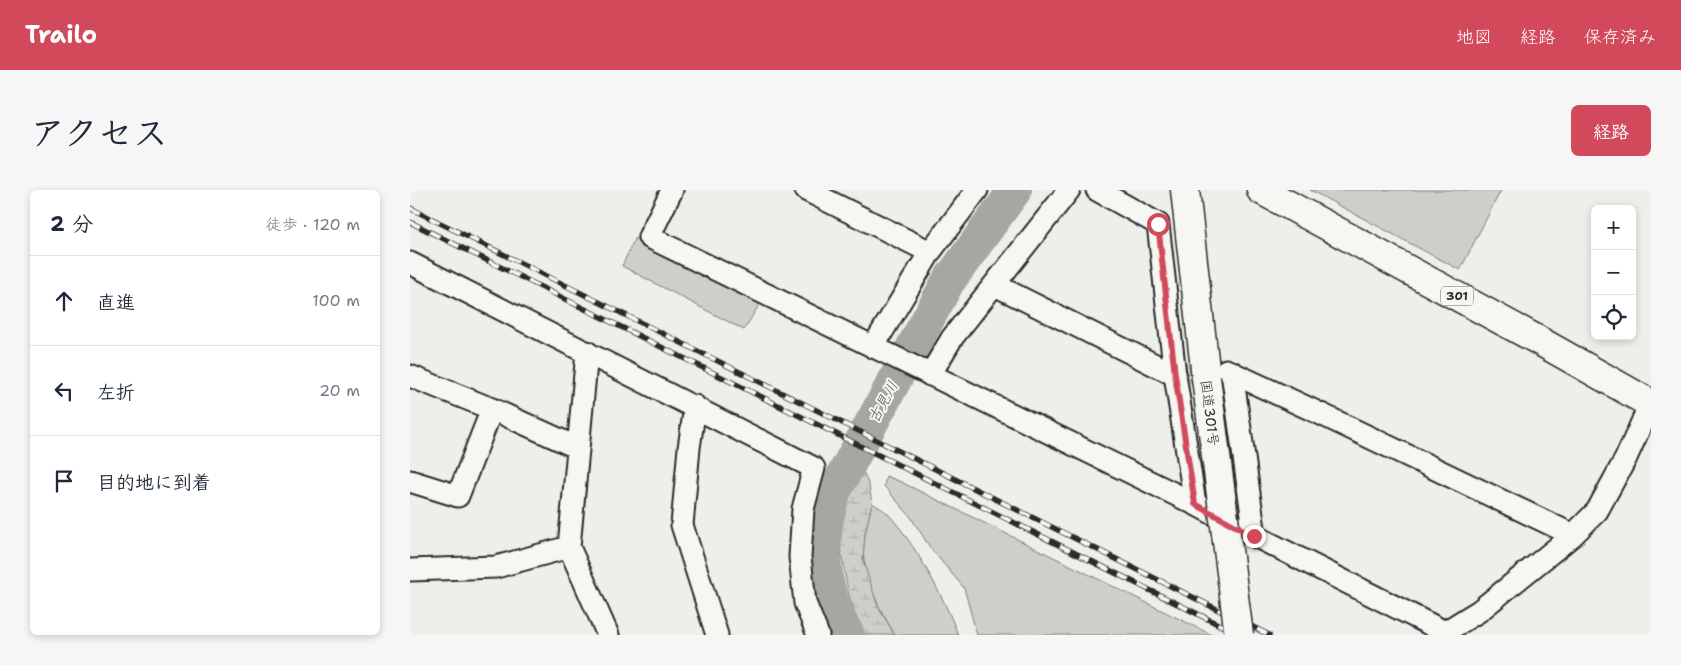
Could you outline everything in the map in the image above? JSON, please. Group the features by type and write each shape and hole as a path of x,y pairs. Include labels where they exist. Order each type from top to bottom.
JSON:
{"highway":[{"name":"国道301号","path":"1185,190 1221,374 1239,635"},
{"name":"301","path":"1261,190 1400,264 1650,403"}],"street":[{"path":"672,190 649,237 1195,504 1445,633 1479,611 1572,535 1598,511 1626,458 1650,403"},
{"path":"806,190 930,252"},
{"path":"873,347 930,252 977,190"},
{"path":"926,374 952,338 1069,190"},
{"path":"1097,190 1158,224 1175,375 1195,504"},
{"path":"410,263 814,468 803,508 800,557 805,603 818,635"},
{"path":"995,284 1175,375"},
{"path":"587,352 569,547 608,635"},
{"path":"1221,374 1572,535"},
{"path":"1221,374 1254,536"},
{"path":"410,376 492,409 578,448"},
{"path":"695,406 682,524 717,635"},
{"path":"410,481 458,496 492,409"},
{"path":"410,570 496,567 569,547"}],"green space":[{"path":"1310,190 1501,190 1460,270"},
{"path":"635,238 762,300 744,330 622,266"},
{"path":"862,469 869,486 872,503 865,534 863,560 878,607 895,635 861,635 848,592 837,528 847,492"},
{"path":"886,476 1212,635 977,635 964,588 931,549 910,516 884,486"},
{"path":"872,503 888,514 908,539 937,589 958,635 895,635 876,599 864,560 864,539"}],"waterway":[{"name":"古見川","path":"848,635 835,610 825,568 824,540 834,492 948,282 1015,190"}],"tunnel":[{"path":"1175,375 1221,371"}],"railway":[{"path":"410,208 1269,635"},
{"path":"410,222 1240,635"}],"route":[{"path":"1158,224 1175,375 1195,504 1254,536"}]}
